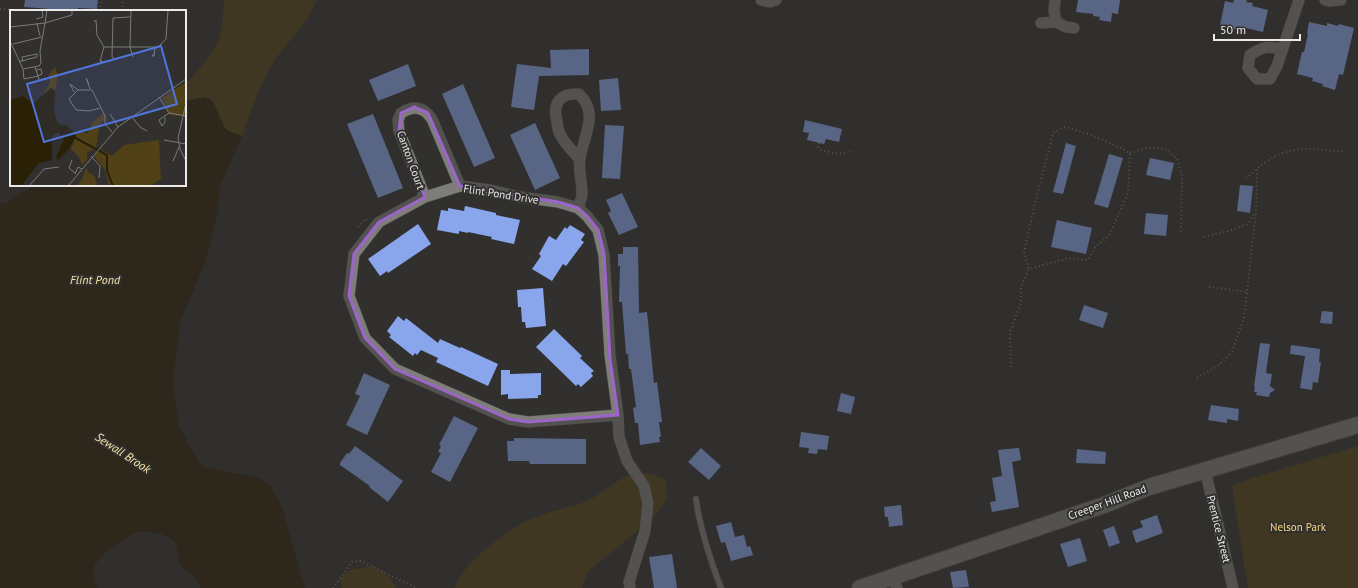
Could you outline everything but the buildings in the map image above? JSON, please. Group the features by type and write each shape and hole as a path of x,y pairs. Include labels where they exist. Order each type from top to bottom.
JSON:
{"street":[{"path":"761,0 770,2 776,0"},
{"path":"1055,0 1054,11 1056,22"},
{"path":"1282,50 1299,0"},
{"path":"1325,0 1329,2 1341,0"},
{"path":"1041,23 1056,22 1066,27 1074,28"},
{"path":"578,208 582,195 579,159 589,128 589,110 586,101 580,94 570,94 562,97 556,104 555,115 560,134 579,159"},
{"name":"Canton Court","path":"425,197 399,131 398,120 401,113 414,107 421,108 428,113 432,119 460,186"},
{"name":"Flint Pond Drive","path":"618,415 528,422 510,419 395,369 365,338 349,296 354,254 379,222 425,197 460,186 558,202 578,208 587,216 598,230 604,253 610,355 618,415 619,437 627,461 644,486 648,503 644,531 629,582 630,588"},
{"name":"Creeper Hill Road","path":"860,588 894,582 1149,487 1358,425"},
{"name":"Prentice Street","path":"1205,470 1233,588"}],"lane":[{"path":"696,499 699,517 721,588"}],"path":[{"path":"100,10 101,0"},
{"path":"122,10 123,0"},
{"path":"0,9 18,10"},
{"path":"1011,367 1010,332 1021,303 1021,287 1028,269 1024,252 1053,133 1064,127 1077,130 1130,153 1147,148 1164,148 1176,159 1182,175 1182,233"},
{"path":"819,143 818,147 820,150 839,154 852,151"},
{"path":"1246,178 1266,161 1290,150 1317,148 1345,152"},
{"path":"1028,269 1069,258 1088,260 1096,246 1109,236 1128,193 1130,153"},
{"path":"1197,378 1219,365 1232,352 1244,318 1256,212 1257,169"},
{"path":"1204,237 1248,224 1256,212"},
{"path":"1209,287 1247,292"},
{"path":"333,588 352,562 360,561 417,588"}],"highlighted area":[{"path":"414,107 428,113 460,186 558,202 578,208 587,216 598,230 604,253 610,359 618,415 528,422 509,419 395,369 365,338 349,296 354,254 379,222 425,197 399,131 401,113"}],"green space":[{"path":"224,0 317,0 308,18 276,58 268,71 258,92 242,136 226,130 213,101 205,97 186,101 186,82 205,62 217,44 222,24"},
{"name":"Nelson Park","path":"1358,446 1358,588 1248,588 1232,486 1249,479"},
{"path":"641,472 661,477 666,481 667,496 663,506 647,523 591,569 587,574 582,588 454,588 464,572 480,554 521,524 541,515 585,502 597,496 621,479 634,473"},
{"path":"374,566 389,576 396,588 342,588 340,578 350,570"}],"water":[{"name":"Flint Pond","path":"205,97 212,101 226,130 242,136 220,187 218,214 204,266 181,319 173,382 179,426 198,461 204,467 259,478 270,485 282,507 305,588 200,588 195,577 181,565 176,545 172,540 161,534 140,532 121,541 97,562 93,572 97,588 0,588 0,203 4,204 33,186 186,186 186,101"}],"water label":[{"name":"Sewall Brook","path":"123,453"}]}
